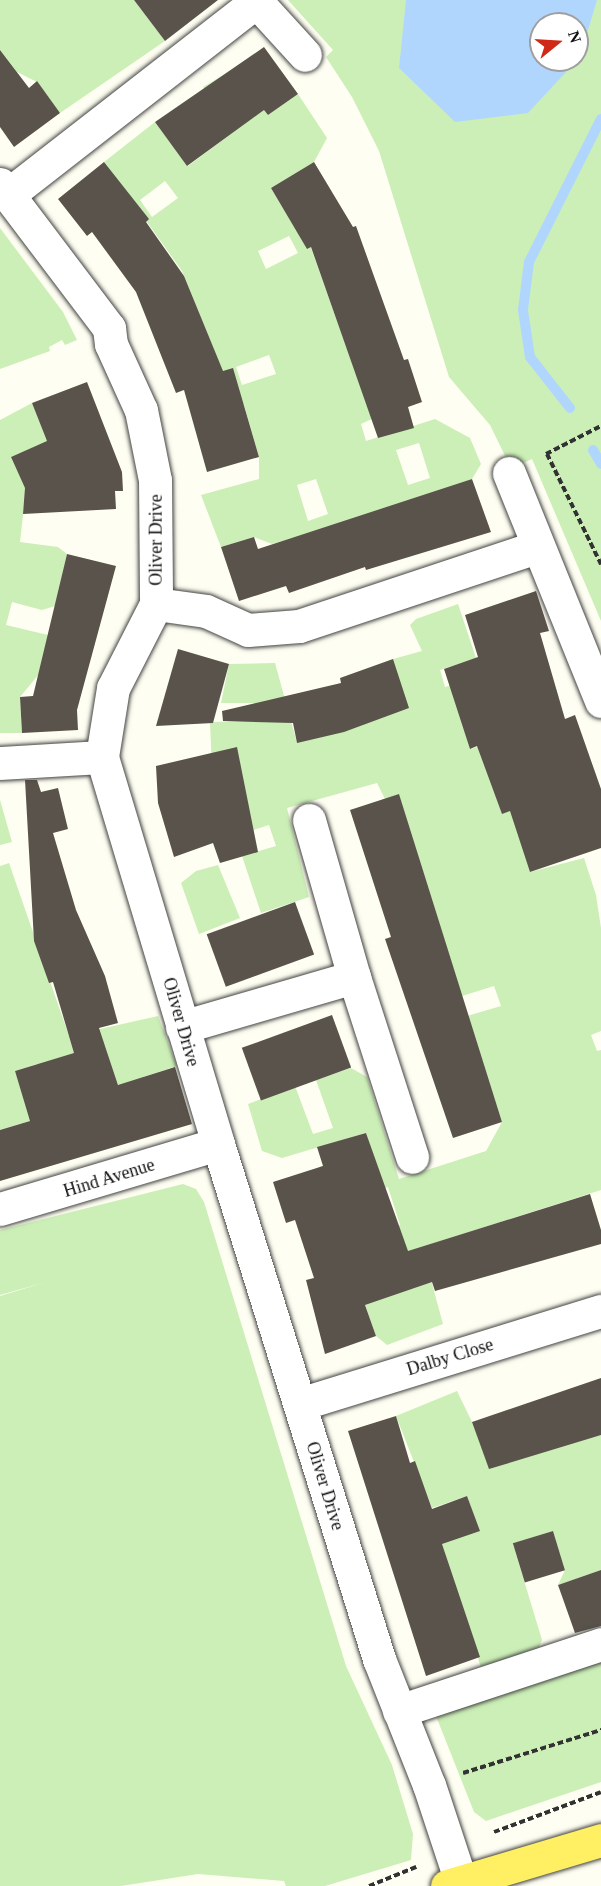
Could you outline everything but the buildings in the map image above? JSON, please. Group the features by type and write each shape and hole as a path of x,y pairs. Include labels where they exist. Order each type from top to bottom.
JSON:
{"main road":[{"path":"454,1884 601,1840"}],"street":[{"path":"4,189 255,1 305,55"},
{"name":"Oliver Drive","path":"4,189 109,328 111,344 141,410 155,480 156,603 113,688 102,757 182,1027 379,1659 429,1785 454,1884"},
{"path":"509,472 536,547 558,590 601,701"},
{"path":"156,603 206,612 248,630 299,626 536,547"},
{"path":"0,763 102,757"},
{"path":"309,820 354,977 412,1157"},
{"path":"182,1027 354,977"},
{"name":"Hind Avenue","path":"0,1209 218,1144"},
{"name":"Dalby Close","path":"300,1404 601,1311"},
{"path":"399,1711 601,1644"}],"path":[{"path":"509,472 601,426"},
{"path":"547,454 601,564"},
{"path":"429,1785 601,1730"}],"green space":[{"path":"0,0 134,0 165,41 60,113 37,82 17,72 0,50"},
{"path":"288,0 601,0 601,621 532,459 519,465 516,458 510,466 490,425 449,377 379,151 352,97 326,57 333,50"},
{"path":"235,68 268,115 298,94 327,138 314,162 271,188 299,234 310,245 372,419 361,424 366,441 435,419 470,438 481,464 472,479 350,521 272,544 254,537 221,547 201,495 259,479 259,457 244,405 223,372 182,271 104,162 155,122 188,166 235,131 203,87","holes":["165,181 178,198 152,217 140,200","289,236 298,253 266,269 258,251","269,355 276,374 242,385 236,367","419,443 430,478 408,485 396,450","316,479 328,514 308,521 297,485"]},
{"path":"0,228 63,312 77,340 65,345 62,340 49,347 50,351 0,369"},
{"path":"32,403 50,447 41,444 11,457 19,474 48,461 61,510 24,506 20,542 58,547 67,554 55,606 42,610 12,602 6,625 48,635 39,674 20,697 22,733 0,733 0,420"},
{"path":"458,604 476,658 440,670 445,687 492,672 471,749 507,736 496,796 502,813 538,802 530,872 584,858 596,895 601,928 601,1031 591,1035 597,1051 601,1050 601,1190 422,1247 443,1324 387,1345 376,1336 364,1302 414,1288 365,1237 400,1225 388,1187 332,1208 319,1167 372,1152 366,1133 282,1158 262,1151 248,1104 295,1086 313,1134 333,1128 316,1080 351,1068 367,1077 399,1179 486,1151 502,1122 467,1016 501,1006 494,986 462,996 399,795 385,799 377,783 287,808 309,897 261,913 242,856 276,846 269,825 225,839 212,770 210,722 253,721 254,703 221,703 229,664 275,663 297,743 393,659 422,651 410,625 416,619"},
{"path":"0,800 12,842 0,845"},
{"path":"9,863 69,1036 158,1016 177,1066 143,1077 150,1100 131,1106 117,1082 105,1046 79,1055 49,1102 37,1064 15,1071 33,1120 0,1130 0,866"},
{"path":"218,865 240,918 199,934 181,883 196,871"},
{"path":"183,1184 196,1189 204,1202 346,1666 392,1765 413,1834 411,1860 325,1886 286,1886 284,1881 198,1874 121,1886 0,1886 0,1296 46,1282 0,1295 0,1230"},
{"path":"457,1391 472,1422 541,1451 601,1435 601,1570 558,1585 565,1570 553,1531 513,1544 542,1640 536,1654 483,1674 441,1541 479,1531 467,1496 432,1508 396,1416"},
{"path":"601,1659 601,1782 486,1821 474,1812 434,1711"}],"water":[{"path":"406,0 597,0 589,27 589,12 529,12 529,72 566,72 528,113 455,122 399,68"}],"waterway":[{"path":"570,408 530,357 523,310 529,262 601,119"},
{"path":"593,450 601,464"}]}
